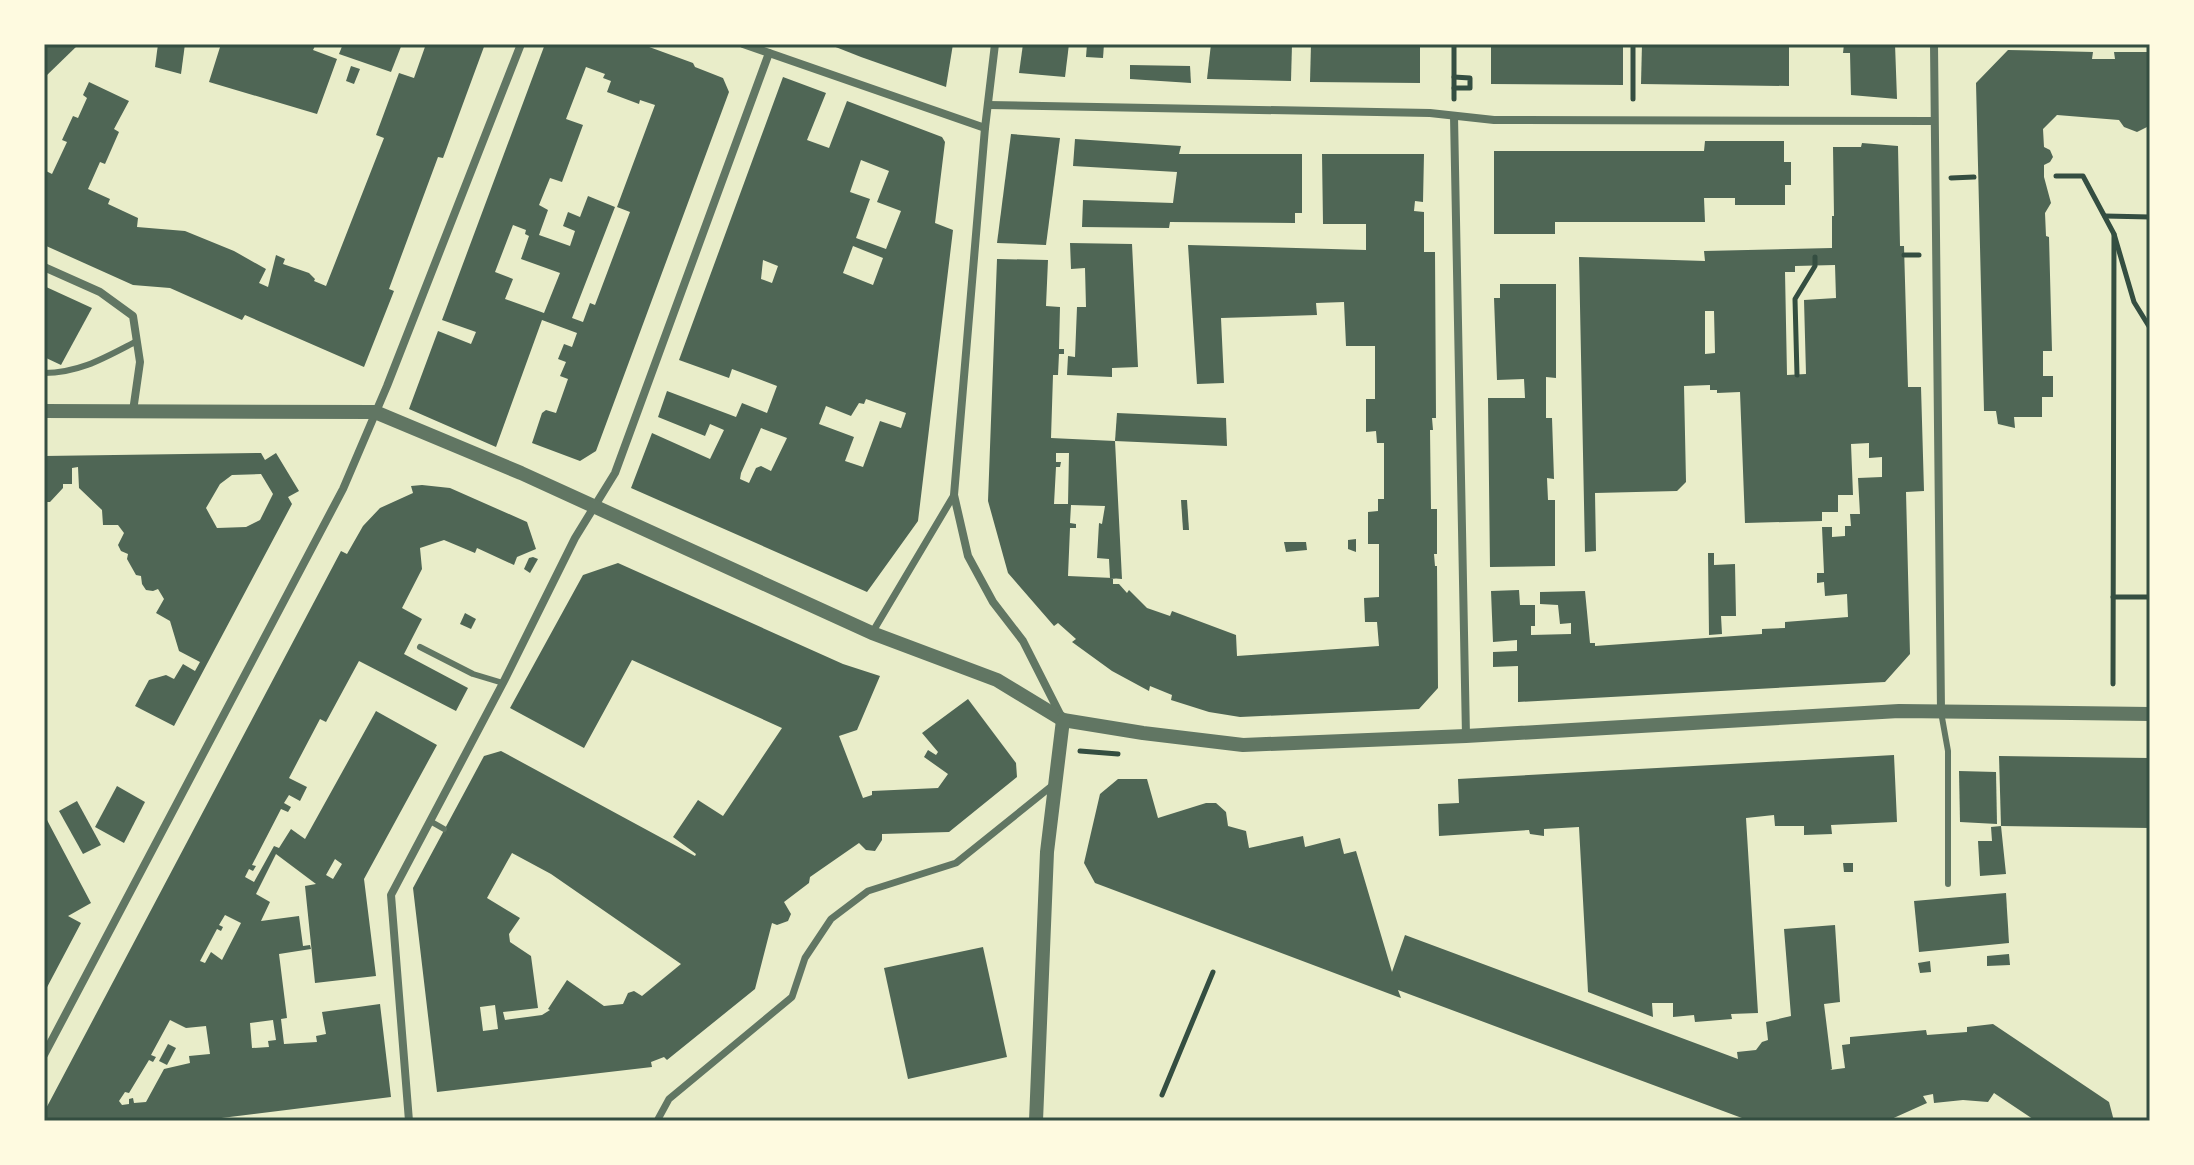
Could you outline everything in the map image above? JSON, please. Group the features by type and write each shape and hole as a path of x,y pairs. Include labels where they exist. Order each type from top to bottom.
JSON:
{"street":[{"path":"44,1055 343,489 521,44"},
{"path":"743,44 985,128"},
{"path":"995,44 954,495 968,556 993,602 1023,641 1063,720 1053,785 1044,905 1036,1121"},
{"path":"1934,44 1941,711"},
{"path":"409,1121 391,895 503,683 575,538 615,473 769,53"},
{"path":"988,105 1430,113 1510,120 1934,121"},
{"path":"1454,116 1466,736"},
{"path":"44,267 100,292 133,316 140,362 133,411"},
{"path":"44,411 375,412 595,507 872,633 997,680 1063,720 1143,733 1243,745 1941,711 2150,714"},
{"path":"872,633 954,495"},
{"path":"657,1121 669,1099 792,997 805,958 831,919 868,891 956,863 1053,785"}],"lane":[{"path":"44,373 63,373 89,367 137,341"},
{"path":"420,647 473,674 503,683"},
{"path":"1941,711 1948,751 1948,884"},
{"path":"430,821 444,829"}],"path":[{"path":"1454,44 1454,116"},
{"path":"1633,44 1633,99"},
{"path":"1454,77 1470,78 1470,88 1454,88"},
{"path":"2056,176 2083,176 2114,234 2134,302 2150,328"},
{"path":"2105,216 2150,217"},
{"path":"2113,684 2114,234"},
{"path":"1797,375 1795,299 1815,266 1815,257"},
{"path":"2113,597 2150,597"},
{"path":"1059,750 1127,755"},
{"path":"1162,1095 1213,972"}],"building":[{"path":"44,44 79,44 44,78"},
{"path":"158,44 185,44 181,74 155,67"},
{"path":"221,44 316,44 313,50 337,59 317,114 209,82"},
{"path":"343,44 402,44 391,72 339,54"},
{"path":"426,44 485,44 443,158 438,157 389,289 394,291 364,367 245,315 242,320 170,288 133,285 44,245 44,170 52,174 67,142 62,140 73,116 78,118 87,98 83,95 89,82 129,101 114,129 119,132 105,164 100,162 88,189 110,199 108,204 138,218 137,227 185,231 234,251 266,269 259,283 268,287 276,255 285,259 283,264 309,273 314,281 326,286 384,138 376,135 399,73 414,78"},
{"path":"545,44 641,44 723,78 729,92 596,451 580,461 532,443 542,413 546,410 556,413 568,379 560,376 566,362 558,359 564,344 572,347 577,333 542,320 496,447 409,409 438,331 471,344 476,332 442,320","holes":["586,67 605,74 603,78 611,81 607,92 639,104 640,100 655,105 617,207 630,212 595,305 590,303 583,322 572,318 615,207 588,196 580,217 568,212 563,226 575,231 570,246 539,235 548,210 539,205 550,178 562,182 583,125 566,119","513,225 526,230 525,234 529,236 521,259 560,273 544,313 505,299 513,279 495,272"]},
{"path":"828,44 953,44 946,87 861,57"},
{"path":"1023,44 1069,44 1065,77 1019,73"},
{"path":"1087,44 1104,44 1103,58 1086,57"},
{"path":"1211,44 1292,44 1291,81 1207,79"},
{"path":"1311,44 1420,44 1420,83 1310,82"},
{"path":"1491,44 1623,44 1623,85 1491,84"},
{"path":"1642,44 1789,44 1789,86 1641,84"},
{"path":"1844,44 1895,44 1897,99 1851,95 1850,53 1843,53"},
{"path":"2008,50 2093,52 2092,59 2115,59 2114,52 2150,52 2150,124 2147,127 2137,132 2124,127 2119,120 2057,115 2043,129 2044,147 2050,150 2053,157 2044,165 2051,203 2045,213 2046,236 2049,237 2052,351 2043,351 2043,376 2053,376 2053,397 2042,397 2042,417 2014,417 2015,428 1998,424 1996,411 1984,411 1976,83"},
{"path":"1130,65 1190,66 1191,83 1130,79"},
{"path":"351,66 360,69 354,84 346,81"},
{"path":"783,77 826,93 807,140 829,148 847,101 942,137 945,142 935,223 953,230 918,521 867,592 631,488 652,433 710,459 724,430 710,424 705,436 658,417 667,391 736,417 742,403 767,413 777,386 732,369 729,378 679,360","holes":["861,160 889,171 877,202 901,211 886,249 856,238 870,199 850,192","853,246 883,258 873,285 843,273","763,260 778,266 772,283 761,279","866,399 906,413 901,428 880,421 863,467 845,461 854,437 819,424 826,406 851,416 859,403 864,404","761,428 787,438 771,471 761,466 756,468 749,483 740,479"]},
{"path":"1011,134 1060,138 1046,245 997,243"},
{"path":"1075,139 1181,146 1179,154 1302,154 1302,213 1295,213 1295,223 1170,222 1169,228 1082,227 1083,200 1173,203 1177,172 1073,166"},
{"path":"1705,141 1784,141 1784,162 1791,162 1791,185 1785,185 1785,205 1735,205 1735,198 1704,198 1705,222 1555,222 1555,234 1494,234 1494,151 1704,151"},
{"path":"1862,143 1898,146 1908,387 1921,387 1924,491 1906,492 1910,654 1885,682 1518,702 1518,666 1493,667 1493,652 1517,651 1517,640 1493,642 1491,591 1519,590 1520,605 1535,605 1535,626 1531,626 1531,635 1571,634 1571,623 1560,624 1558,605 1540,604 1540,592 1585,591 1590,643 1595,643 1595,646 1762,634 1762,629 1785,628 1785,622 1848,617 1847,594 1825,596 1824,582 1817,583 1817,573 1824,573 1822,527 1832,527 1832,537 1845,536 1845,526 1851,526 1850,514 1860,514 1858,478 1882,477 1882,457 1869,458 1869,443 1851,444 1853,495 1838,495 1838,512 1822,512 1822,521 1745,523 1740,392 1717,393 1717,390 1710,390 1710,385 1684,386 1686,482 1677,491 1595,493 1596,551 1585,552 1579,257 1705,261 1704,251 1832,248 1833,147 1861,147","holes":["1835,265 1836,298 1804,300 1806,374 1787,375 1785,272 1795,272 1795,266","1705,311 1714,311 1715,353 1705,354"]},
{"path":"1322,154 1424,154 1423,202 1415,201 1414,211 1424,212 1424,252 1435,252 1436,418 1432,418 1433,430 1430,430 1431,509 1437,509 1437,554 1434,554 1437,566 1438,688 1419,709 1240,717 1209,712 1171,700 1172,695 1150,686 1149,691 1112,671 1072,642 1076,639 1058,623 1054,626 1008,573 988,501 997,259 1048,260 1046,306 1060,307 1059,349 1064,349 1064,354 1059,354 1058,375 1053,375 1051,438 1115,441 1122,579 1113,578 1113,584 1119,584 1127,593 1129,590 1147,608 1170,616 1172,611 1236,635 1237,656 1379,646 1377,622 1365,622 1364,598 1379,597 1379,544 1368,544 1368,512 1378,511 1378,499 1384,499 1384,443 1377,443 1376,431 1366,432 1366,399 1375,399 1375,346 1346,346 1344,302 1316,303 1317,315 1221,318 1224,383 1197,384 1188,245 1366,250 1366,224 1323,224","holes":["1056,453 1069,453 1068,504 1054,504 1056,467 1060,467 1061,462 1056,462","1071,505 1105,506 1102,524 1099,523 1097,558 1109,559 1110,578 1068,576 1070,528 1076,528 1076,524 1070,523"]},
{"path":"1070,243 1132,244 1138,367 1112,368 1112,377 1067,375 1068,356 1075,357 1077,307 1086,307 1085,268 1071,269"},
{"path":"1500,284 1556,284 1556,378 1546,377 1546,418 1552,418 1554,479 1547,478 1548,500 1555,500 1555,566 1490,567 1488,398 1525,398 1524,379 1497,380 1494,298 1500,298"},
{"path":"44,286 92,308 61,365 44,357"},
{"path":"1117,413 1226,418 1227,446 1115,441"},
{"path":"261,453 265,460 276,453 299,491 288,497 292,504 174,726 135,706 149,680 166,675 174,679 183,664 195,671 200,662 179,651 170,621 156,613 164,599 158,589 146,590 141,576 136,575 127,559 128,554 121,551 118,545 124,533 118,525 103,525 102,510 79,488 78,467 72,468 72,484 63,484 50,502 44,502 44,456","holes":["261,474 273,494 260,520 246,527 217,528 206,508 220,484 232,475"]},
{"path":"411,486 450,488 527,522 536,549 517,557 514,565 477,548 475,553 444,540 420,548 422,569 402,608 422,619 404,654 468,688 456,711 359,661 326,722 320,719 289,778 307,787 300,801 289,795 284,803 291,807 288,812 281,809 252,865 256,866 253,871 249,869 245,877 254,882 274,846 279,848 291,829 305,839 376,711 437,745 364,879 376,976 315,983 305,886 316,884 276,854 256,894 270,902 261,921 299,916 303,946 310,945 311,949 279,954 287,1018 281,1019 284,1044 317,1042 316,1036 326,1034 322,1012 380,1004 391,1097 197,1121 44,1121 44,1112 341,551 347,554 363,526 380,508 413,493","holes":["335,859 342,864 333,879 326,875","225,915 241,923 222,960 211,952 205,963 200,961 217,929 221,931 223,927 219,925","170,1020 186,1028 206,1026 210,1054 189,1056 190,1063 164,1069 146,1102 134,1103 133,1098 129,1099 129,1104 122,1105 119,1101 125,1092 129,1093 149,1060 153,1062 156,1057 151,1055","273,1020 276,1040 268,1041 269,1047 252,1048 250,1023"]},
{"path":"1181,500 1187,500 1189,530 1183,530"},
{"path":"1356,539 1356,552 1348,549 1348,540"},
{"path":"1284,542 1306,542 1307,550 1286,552"},
{"path":"1708,553 1714,553 1714,565 1735,564 1736,616 1721,616 1722,634 1709,635"},
{"path":"529,558 538,559 530,573 524,569"},
{"path":"618,563 843,664 880,676 857,730 839,736 863,798 872,795 872,791 938,788 948,774 924,757 928,750 936,755 938,752 922,733 968,699 1016,763 1017,777 949,832 882,834 875,851 866,850 859,843 810,877 809,883 784,902 791,914 788,921 777,925 772,923 755,989 667,1060 664,1057 651,1062 652,1067 437,1092 413,888 484,756 501,751 695,856 673,837 698,800 723,816 782,728 632,660 584,748 510,708 583,575","holes":["512,853 551,874 681,964 642,996 634,991 628,993 623,1004 604,1006 567,980 550,1010 542,1015 505,1020 503,1012 538,1008 531,956 510,942 509,934 520,918 487,898","495,1005 498,1029 483,1031 480,1007"]},
{"path":"465,613 476,619 471,629 460,624"},
{"path":"1894,755 1897,822 1831,825 1832,834 1804,835 1804,826 1775,826 1774,815 1746,818 1758,1013 1731,1014 1732,1019 1695,1022 1694,1015 1673,1017 1673,1003 1652,1003 1653,1017 1588,992 1579,827 1544,829 1544,836 1530,834 1529,830 1439,836 1438,804 1459,803 1458,779"},
{"path":"1999,756 2150,758 2150,828 2001,826"},
{"path":"1959,771 1996,772 1997,824 1960,822"},
{"path":"1118,779 1147,779 1158,818 1206,803 1216,803 1226,812 1228,826 1246,831 1249,848 1303,836 1305,847 1340,838 1344,854 1356,851 1392,972 1405,935 1738,1059 1737,1052 1756,1050 1768,1040 1766,1022 1791,1016 1784,929 1835,925 1840,1002 1824,1004 1830,1070 1845,1068 1842,1045 1850,1044 1850,1037 1926,1030 1927,1035 1967,1032 1967,1027 1993,1024 2109,1102 2114,1121 2036,1121 1994,1093 1988,1102 1963,1100 1934,1103 1933,1094 1923,1096 1927,1103 1887,1121 1750,1121 1398,990 1401,998 1398,997 1095,883 1084,863 1100,794"},
{"path":"117,786 145,802 124,843 95,827"},
{"path":"77,801 101,845 83,854 59,811"},
{"path":"47,820 91,903 68,916 81,923 44,993 44,821"},
{"path":"2001,826 2006,874 1980,876 1978,841 1992,841 1991,827"},
{"path":"1843,863 1853,863 1853,872 1844,872"},
{"path":"2006,893 2009,943 1919,952 1914,901"},
{"path":"983,947 1007,1057 908,1079 884,968"},
{"path":"2009,954 2010,965 1987,966 1987,956"},
{"path":"1930,961 1931,972 1920,973 1918,963"},
{"path":"168,1044 176,1048 167,1065 159,1061"}]}
